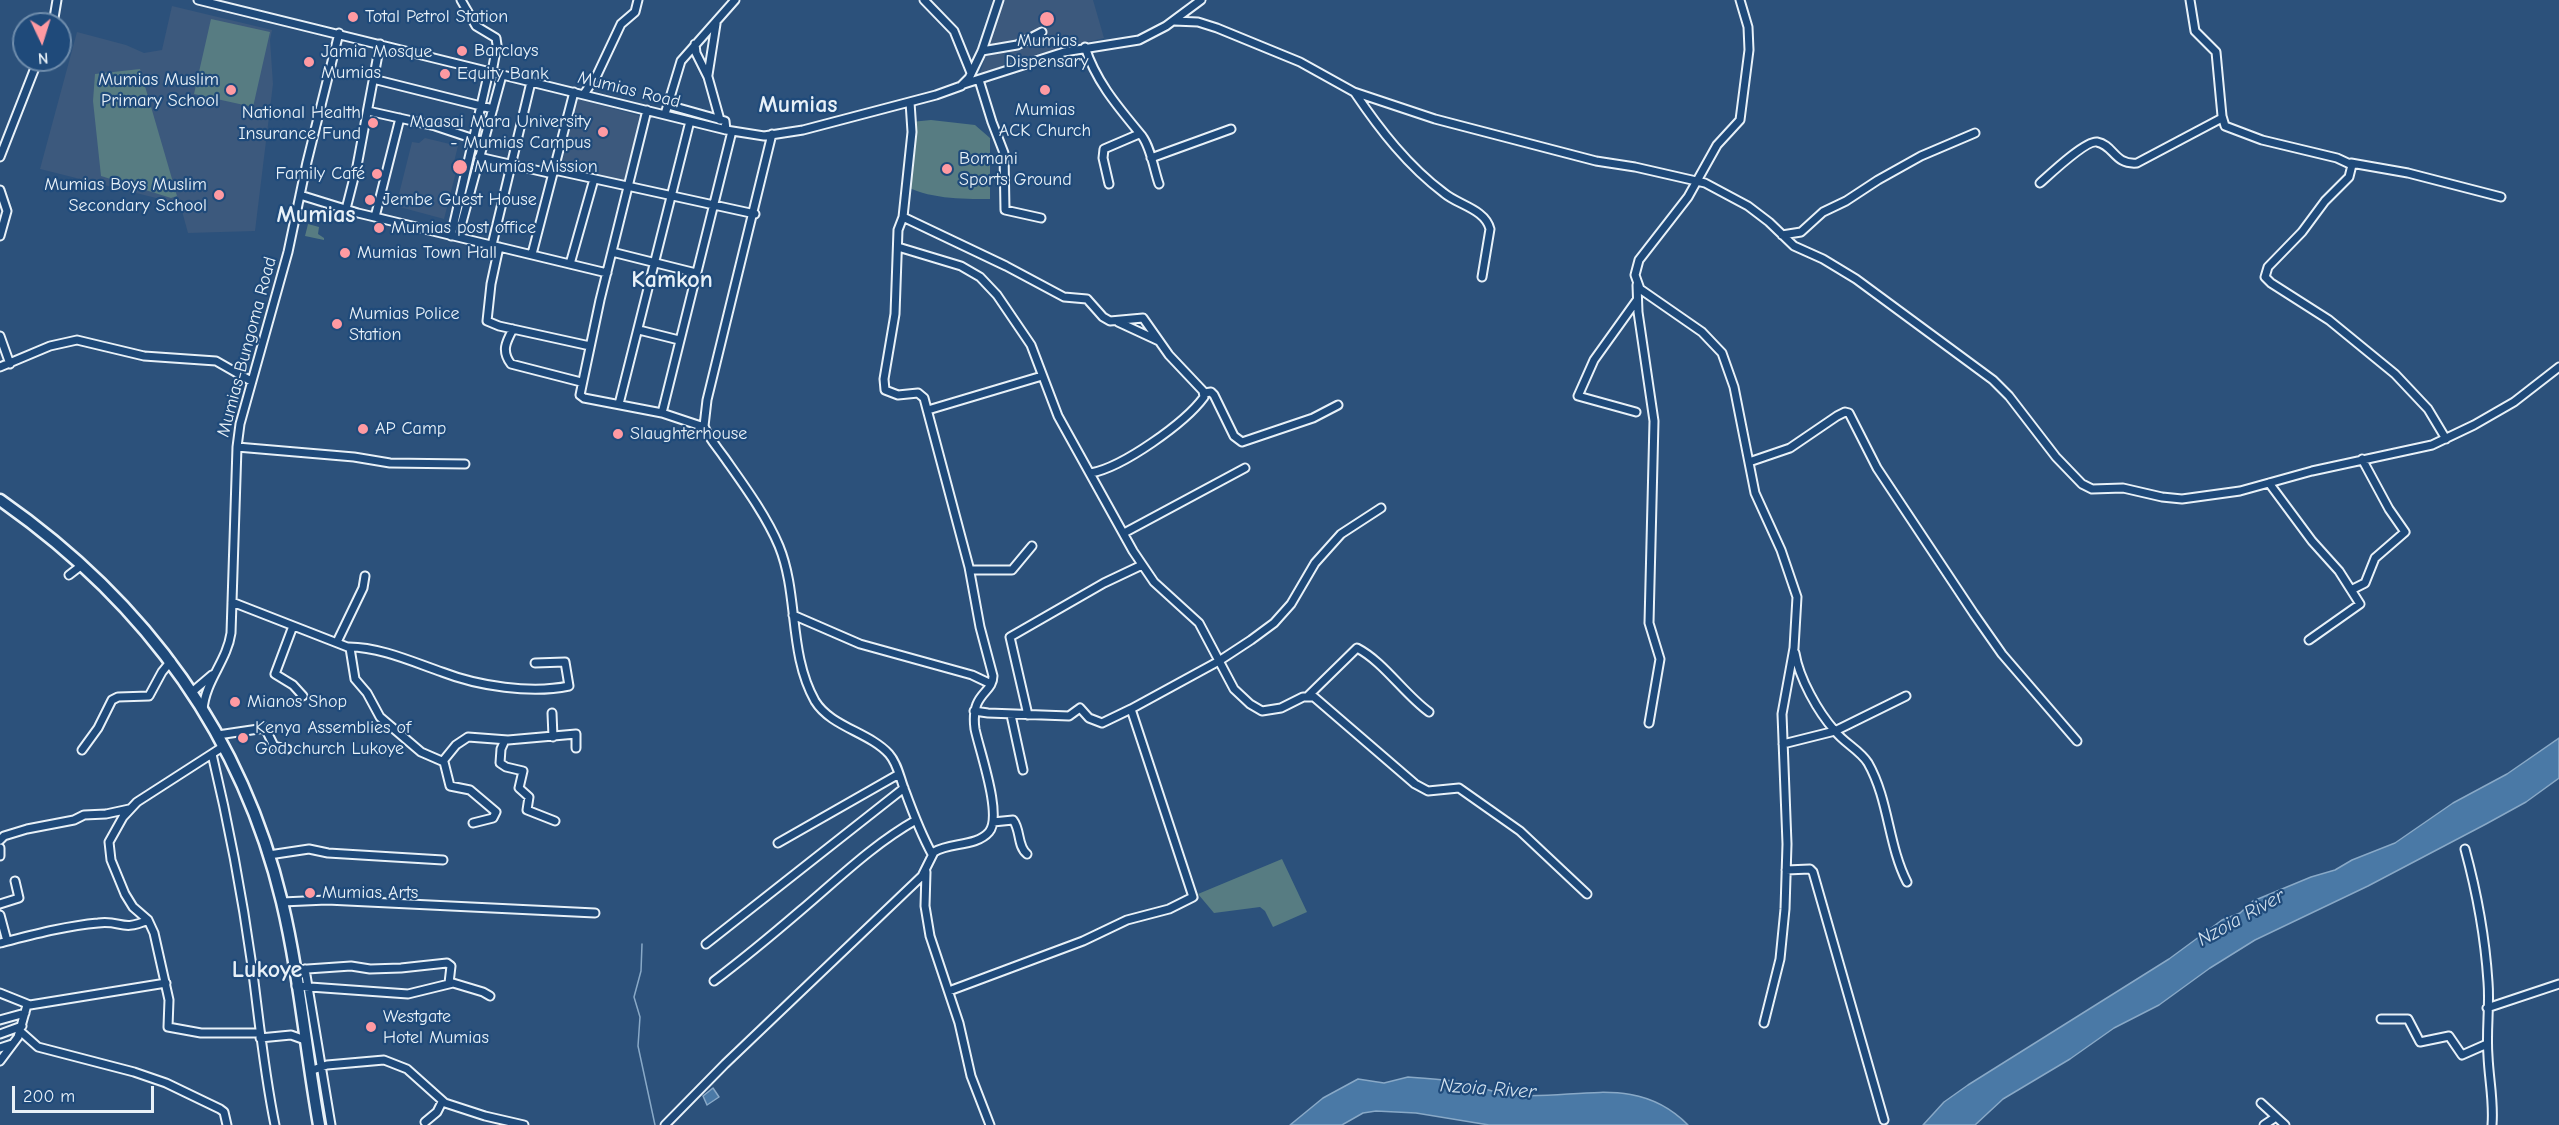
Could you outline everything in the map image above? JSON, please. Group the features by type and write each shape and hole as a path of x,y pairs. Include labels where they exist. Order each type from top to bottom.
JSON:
{"highway":[{"path":"0,500 40,529 82,565 129,611 171,661 224,746 249,799 269,855 282,902 296,986 305,1008 309,1067 319,1125"}],"street":[{"name":"Mumias Road","path":"198,0 753,135 828,125 936,95 1048,56 1085,47 1139,40 1174,21 1201,0"},
{"path":"454,237 472,137 497,45 496,38 476,26 461,0"},
{"path":"584,94 597,75 621,24 634,12 638,0"},
{"path":"664,114 681,61 735,0"},
{"path":"924,0 954,31 971,73"},
{"path":"964,84 982,51 999,0"},
{"path":"1649,723 1660,659 1649,623 1654,421 1637,300 1636,268 1697,182 1717,145 1740,118 1749,40 1740,0"},
{"path":"2190,0 2195,31 2216,52 2222,118 2225,126 2280,146 2351,163 2409,173 2501,197"},
{"path":"1174,21 1205,23 1226,31 1300,62 1355,93 1435,118 1596,161 1697,182 1739,200 1769,222 1794,246 1845,271 1993,380 2009,396 2063,465 2086,486 2096,489 2123,488 2182,499 2224,494 2362,459 2423,447 2474,425 2526,395 2551,371 2559,367"},
{"path":"708,77 716,22"},
{"path":"982,51 1017,45 1042,32"},
{"name":"Mumias-Bungoma Road","path":"203,710 205,694 230,641 237,447 251,381 288,252 339,33"},
{"path":"346,209 381,44"},
{"path":"695,44 696,53 708,77 720,120"},
{"path":"1085,47 1098,79 1140,134 1159,184"},
{"path":"0,157 33,72"},
{"path":"454,237 502,75"},
{"path":"374,79 493,109"},
{"path":"979,80 1004,153 1005,210 1041,218"},
{"path":"531,82 496,246 487,319 495,324 591,346"},
{"path":"532,254 574,92"},
{"path":"1355,93 1401,153 1442,192 1476,212 1488,222 1490,229 1482,278"},
{"path":"910,102 912,132 903,216 898,230 895,314 884,379 885,390 898,395 922,394 970,570 980,627 993,672 991,684 977,701 974,711 993,822 989,832 983,836 970,842 938,849 932,854 926,872 925,906 928,926 959,1023 971,1076 990,1125"},
{"path":"663,413 729,131 726,123 720,120 668,105"},
{"path":"647,110 579,393 582,398 663,413 704,428 774,536 785,564 800,660 817,704 830,716 883,748 893,760 932,854"},
{"path":"368,111 472,137 483,142"},
{"path":"375,217 400,118"},
{"path":"2040,183 2081,148 2092,143 2099,143 2120,160 2137,163 2222,118"},
{"path":"619,404 690,121"},
{"path":"1151,158 1231,129"},
{"path":"1782,235 1801,232 1823,212 1846,201 1878,180 1921,156 1975,133"},
{"path":"704,428 708,400 755,214 772,134"},
{"path":"1109,184 1103,158 1104,149 1140,134"},
{"path":"479,157 755,214"},
{"path":"2351,163 2352,169 2349,177 2325,201 2302,232 2268,267 2265,277 2329,320 2395,374 2428,409 2446,439"},
{"path":"570,264 594,179"},
{"path":"0,190 7,211 0,234"},
{"path":"300,195 375,217 607,273"},
{"path":"903,216 1064,297 1085,298 1103,316 1159,341"},
{"path":"898,247 961,266 980,278 1020,326 1031,345 1058,416 1142,565 1154,582 1199,623 1234,689 1257,709 1273,710 1308,696 1357,648 1373,660 1411,699 1429,712"},
{"path":"612,252 696,273"},
{"path":"1637,285 1702,332 1719,348 1734,387 1755,493 1781,550 1797,597 1794,648 1782,702 1786,870 1780,959 1764,1023"},
{"path":"1635,412 1578,396 1594,360 1637,300"},
{"path":"1118,321 1143,318 1159,341 1204,393 1213,393 1234,436 1242,442 1313,418 1338,405"},
{"path":"513,328 504,347 506,357 512,364 581,382"},
{"path":"639,330 679,340"},
{"path":"0,336 10,364"},
{"path":"0,368 50,346 77,340 144,356 216,361 251,381"},
{"path":"928,410 1042,376"},
{"path":"1091,473 1113,466 1163,434 1197,405 1204,397 1204,393"},
{"path":"1749,462 1790,448 1841,414 1849,413 1877,468 1974,614 2002,654 2078,741"},
{"path":"237,447 354,457 390,464 465,464"},
{"path":"2351,590 2365,583 2375,558 2405,532 2389,509 2362,459"},
{"path":"1124,532 1245,468"},
{"path":"2269,483 2359,603 2359,607 2309,639"},
{"path":"974,711 1011,715 1069,716 1080,708 1089,718 1102,723 1131,710 1219,661 1274,623 1291,604 1315,563 1341,534 1382,508"},
{"path":"970,570 1012,570 1032,546"},
{"path":"69,575 82,565"},
{"path":"1028,715 1010,637 1142,565"},
{"path":"337,642 363,588 365,576"},
{"path":"232,602 349,647 379,652 448,674 507,688 569,686 565,662 536,663"},
{"path":"793,615 860,644 972,675 991,684"},
{"path":"293,626 275,674 293,685 303,696"},
{"path":"349,647 355,679 367,693 380,717 421,752 443,761"},
{"path":"1794,648 1800,675 1834,731 1867,762 1885,810 1894,849 1907,882"},
{"path":"82,750 98,728 111,700 118,697 150,696 162,672 171,661"},
{"name":"Mumias-Bungoma Road","path":"192,692 216,671"},
{"path":"1308,696 1318,700 1396,770 1421,788 1431,791 1459,788 1468,793 1520,831 1587,894"},
{"path":"1783,744 1834,731 1906,696"},
{"path":"949,991 1083,941 1127,920 1169,909 1193,897 1131,710"},
{"path":"552,713 553,737"},
{"path":"1011,715 1023,770"},
{"path":"218,735 265,728 274,746 287,749"},
{"path":"443,761 465,738 505,740 577,734 576,747"},
{"path":"505,740 501,749 500,763 506,767 524,771 519,788 529,797 528,810 555,821"},
{"path":"224,746 153,790 129,809 111,837 110,855 128,902 148,920 156,939 166,983 169,1027 207,1033 291,1035 309,1042 321,1063 328,1095 331,1125"},
{"path":"212,754 236,861 252,968 259,1035 275,1125"},
{"path":"443,761 450,786 467,788 496,812 492,819 473,823"},
{"path":"778,843 899,774"},
{"path":"706,944 904,788"},
{"path":"0,840 4,836 34,827 74,820 88,814 106,814 129,809"},
{"path":"714,981 800,911 849,867 897,831 916,820"},
{"path":"993,822 1013,820 1022,849 1027,854"},
{"path":"0,848 0,856"},
{"path":"269,855 309,849 328,853 442,860"},
{"path":"2465,849 2483,923 2488,982 2487,1044 2493,1092 2492,1125"},
{"path":"1786,870 1806,868 1812,871 1884,1120"},
{"path":"666,1125 926,872"},
{"path":"0,904 19,898 15,881"},
{"path":"282,902 327,900 595,913"},
{"path":"0,915 3,942 84,924 109,922 130,927 148,920"},
{"path":"293,970 351,966 370,969 401,968 447,963 451,966 449,983"},
{"path":"305,969 308,986 305,1008"},
{"path":"0,993 27,1005 166,983"},
{"path":"296,986 408,994 449,983 483,992 489,996"},
{"path":"2487,1008 2559,984"},
{"path":"0,1060 21,1029 27,1005"},
{"path":"0,1020 25,1013"},
{"path":"2381,1019 2408,1019 2420,1042 2448,1036 2462,1055 2487,1044"},
{"path":"0,1034 21,1029"},
{"path":"21,1029 38,1047 134,1072 166,1083 222,1110 227,1125"},
{"path":"0,1048 12,1044"},
{"path":"309,1067 321,1063 384,1060 411,1072 442,1102 485,1116 524,1125"},
{"path":"315,1098 328,1095"},
{"path":"426,1122 437,1112 442,1102"},
{"path":"2261,1103 2284,1125"},
{"path":"2264,1125 2276,1117"}],"shaded area":[{"name":"Mumias Dispensary","path":"1002,0 1093,0 1104,38 1038,54 980,74"},
{"path":"172,6 272,30 270,40 273,84 255,231 188,233 180,204 40,169 66,72 72,72 72,51 77,32 126,45 144,53 162,50"},
{"name":"Maasai Mara University - Mumias Campus","path":"578,99 640,116 625,181 561,166"},
{"path":"425,138 458,146 452,170 456,172 444,219 396,206 412,142 419,143"}],"green space":[{"path":"211,19 270,32 253,107 194,94"},
{"path":"140,69 177,196 171,198 101,176 93,101 95,74"},
{"name":"Bomani Sports Ground","path":"931,120 975,125 990,138 990,199 933,195 902,184 911,122"},
{"path":"312,208 338,216 338,218 328,215 322,217 321,222 309,219"},
{"path":"308,224 319,227 318,234 324,240 305,236"},
{"path":"1282,859 1307,912 1273,927 1265,911 1260,907 1214,913 1198,894"}],"water":[{"name":"Nzoia River","path":"2559,738 2559,778 2526,802 2368,886 2255,940 2210,968 2159,1005 2114,1028 2070,1059 2003,1099 1975,1125 1923,1125 1944,1102 1968,1085 2169,959 2222,920 2240,913 2253,901 2311,877 2335,870 2352,860 2395,843 2453,803 2507,774"},
{"path":"1408,1077 1454,1081 1512,1095 1604,1092 1626,1094 1647,1099 1668,1109 1688,1125 1489,1125 1416,1113 1376,1111 1363,1113 1342,1125 1290,1125 1323,1098 1358,1079 1384,1083"},
{"path":"713,1088 719,1097 707,1105 703,1096"}],"waterway":[{"path":"642,944 641,971 634,997 640,1017 638,1046 655,1125"}],"place":[{"name":"Total Petrol Station","path":"353,17"},
{"name":"Mumias Dispensary","path":"1047,19"},
{"name":"Barclays","path":"462,51"},
{"name":"Jamia Mosque Mumias","path":"309,62"},
{"name":"Equity Bank","path":"445,74"},
{"name":"Mumias Muslim Primary School","path":"231,90"},
{"name":"Mumias ACK Church","path":"1045,90"},
{"name":"National Health Insurance Fund","path":"373,123"},
{"name":"Maasai Mara University - Mumias Campus","path":"603,132"},
{"name":"Mumias Mission","path":"460,167"},
{"name":"Bomani Sports Ground","path":"947,169"},
{"name":"Family Café","path":"377,174"},
{"name":"Mumias Boys Muslim Secondary School","path":"219,195"},
{"name":"Jembe Guest House","path":"370,200"},
{"name":"Mumias post office","path":"379,228"},
{"name":"Mumias Town Hall","path":"345,253"},
{"name":"Mumias Police Station","path":"337,324"},
{"name":"AP Camp","path":"363,429"},
{"name":"Slaughterhouse","path":"618,434"},
{"name":"Mianos Shop","path":"235,702"},
{"name":"Kenya Assemblies of God church Lukoye","path":"243,738"},
{"name":"Mumias Arts","path":"310,893"},
{"name":"Westgate Hotel Mumias","path":"371,1027"}],"district":[{"name":"Mumias","path":"798,105"},
{"name":"Mumias","path":"316,215"},
{"name":"Kamkon","path":"672,280"},
{"name":"Lukoye","path":"267,970"}]}
